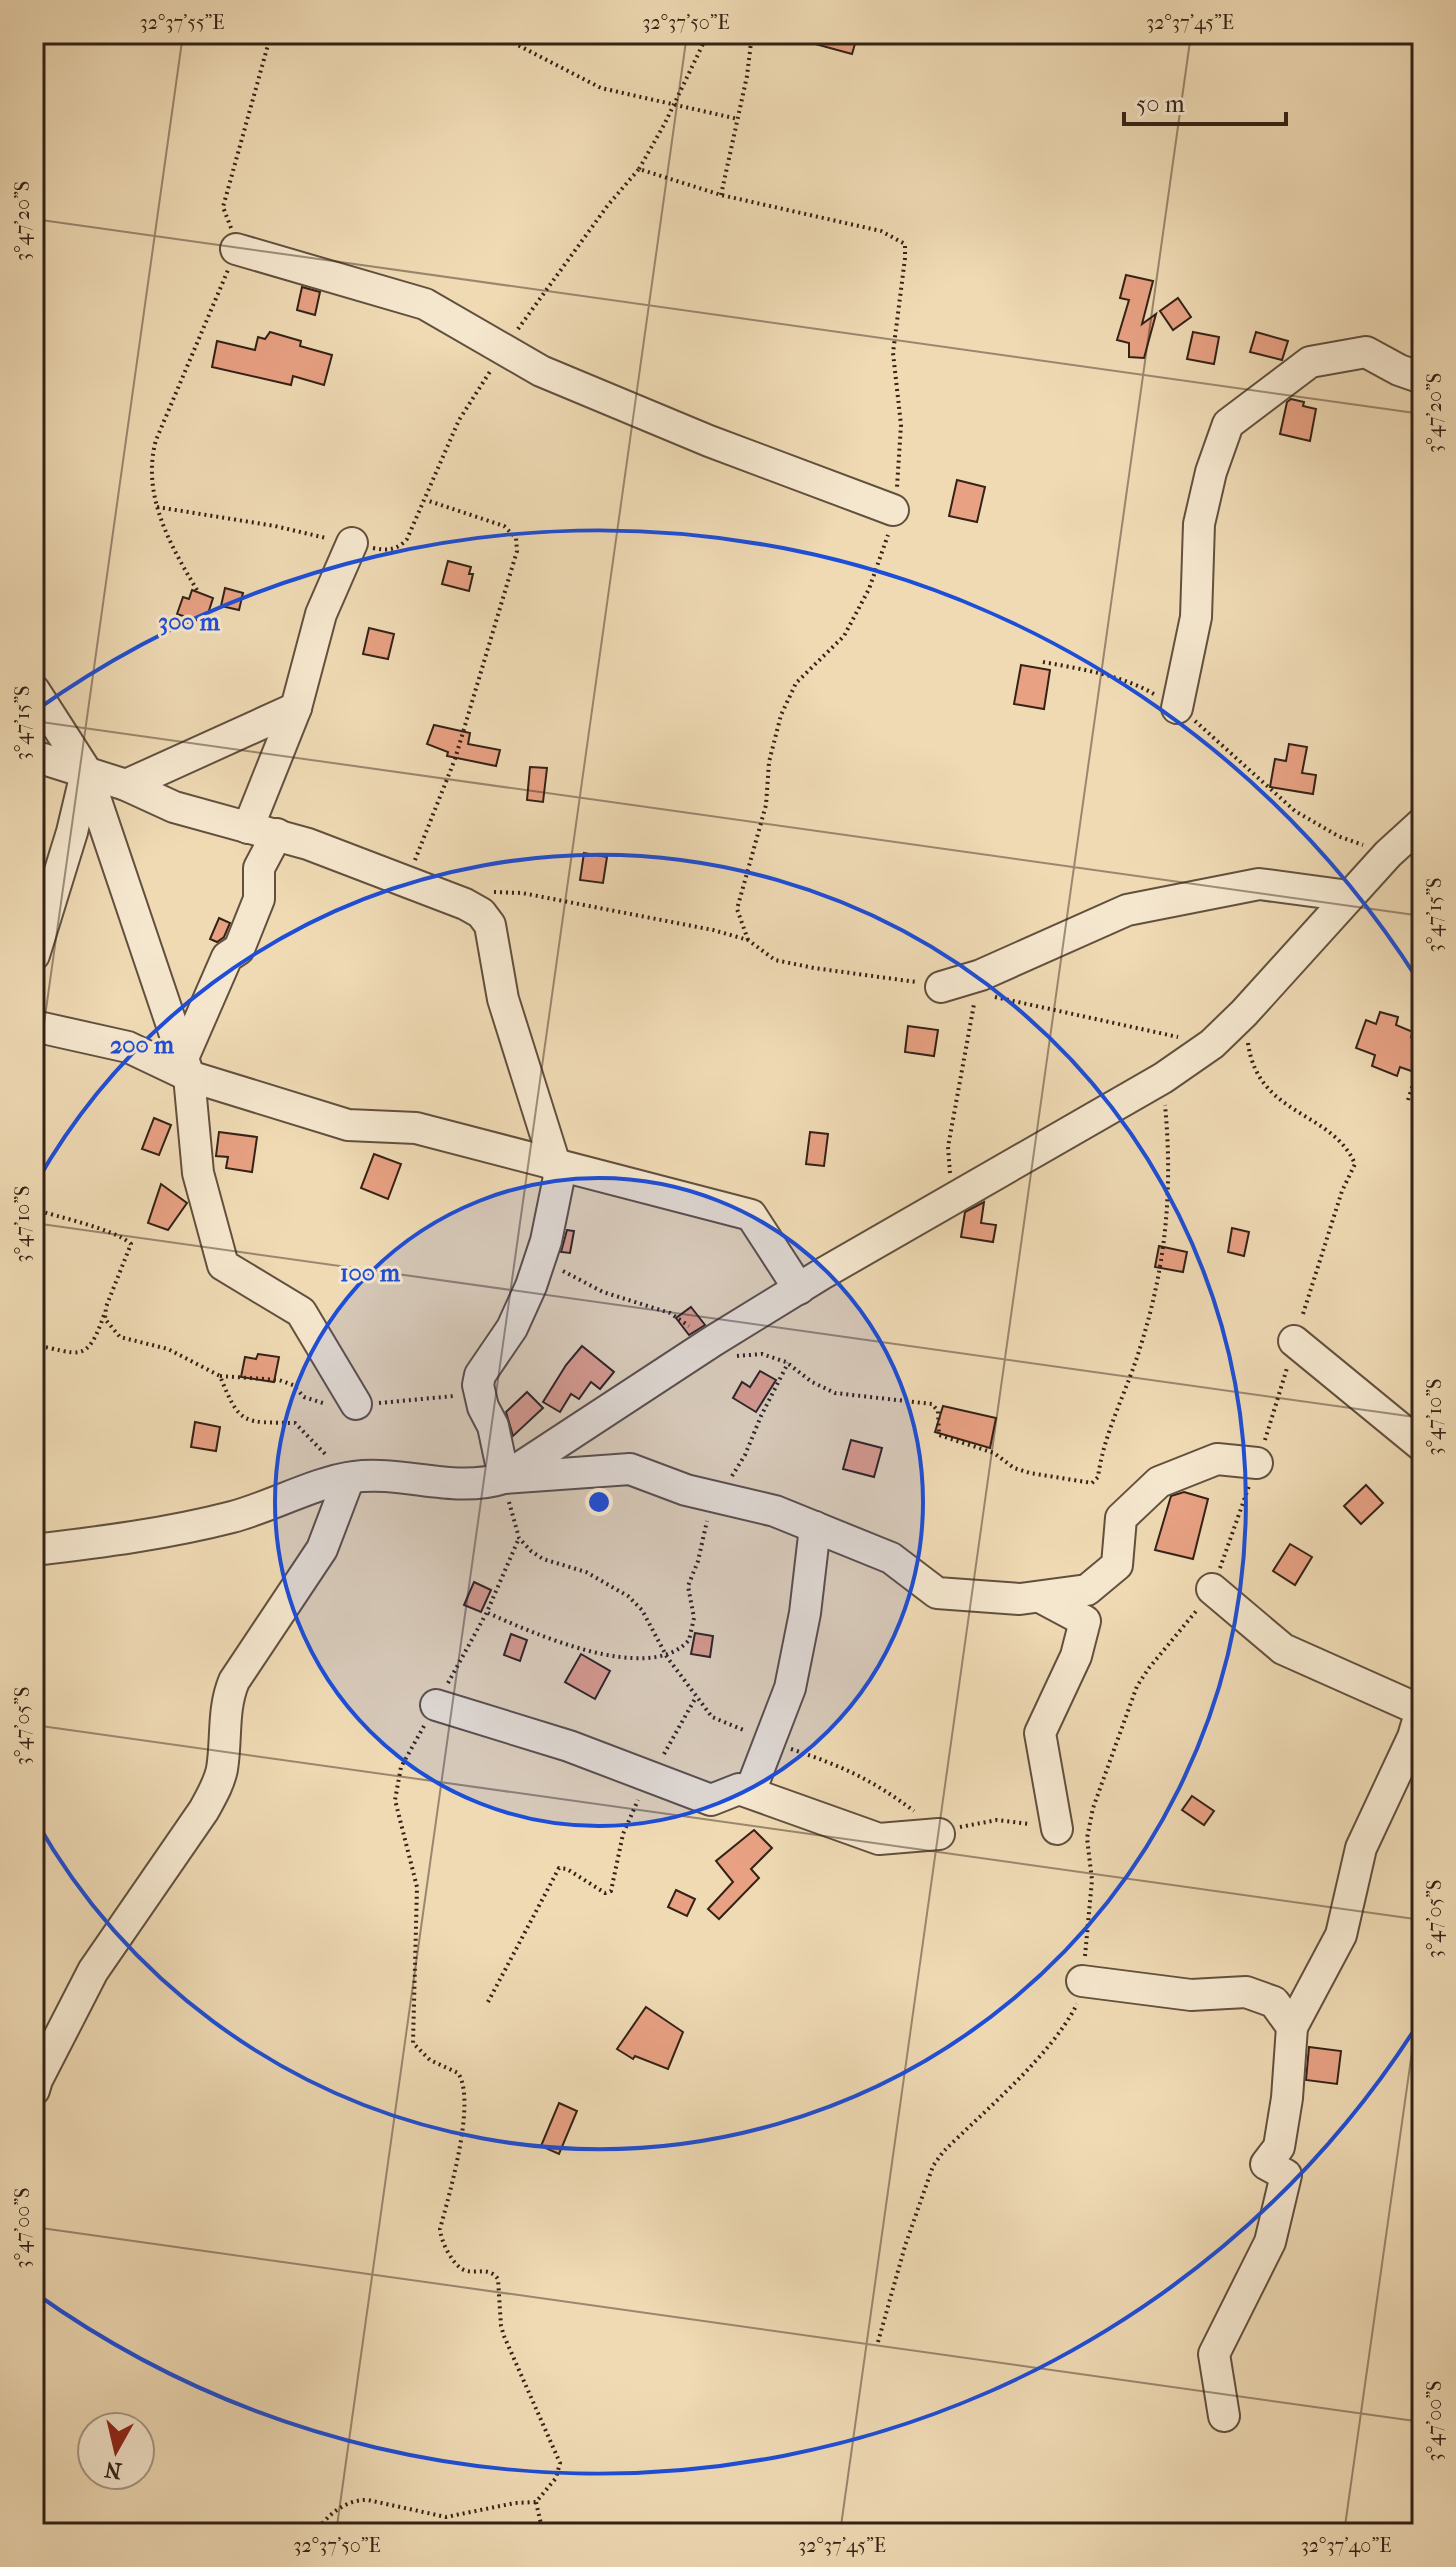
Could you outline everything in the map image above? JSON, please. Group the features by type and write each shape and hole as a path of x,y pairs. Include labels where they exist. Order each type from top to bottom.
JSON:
{"street":[{"path":"236,249 425,304 541,371 709,441 893,510"},
{"path":"1177,708 1196,617 1199,524 1211,472 1228,424 1310,362 1366,352 1399,370 1422,378"},
{"path":"186,1067 227,957 239,949 259,899 263,831 321,614 352,543"},
{"path":"34,690 86,771 186,1067 198,1173 223,1265 301,1312 356,1404"},
{"path":"126,785 296,708"},
{"path":"34,756 126,785 174,807 263,831 407,881 465,904 481,913 490,925 503,999 559,1177 546,1241 531,1286 512,1328 480,1375 478,1385 483,1407 493,1426 504,1478"},
{"path":"34,955 72,832 86,771"},
{"path":"504,1478 713,1341 1163,1078 1212,1044 1244,1013 1388,854 1422,823"},
{"path":"941,987 981,975 1127,910 1259,884 1349,896"},
{"path":"34,1026 128,1047 348,1125 416,1128 751,1215 799,1289"},
{"path":"1294,1341 1422,1446"},
{"path":"34,1550 161,1534 235,1516 349,1478 385,1476 474,1484 504,1478 630,1469 686,1490 775,1511 815,1527 891,1558 937,1593 1020,1599 1087,1590 1117,1565 1121,1518 1159,1482 1217,1459 1257,1463"},
{"path":"34,2090 93,1971 204,1810 218,1783 222,1767 224,1720 234,1681 322,1549 349,1478"},
{"path":"750,1792 790,1688 805,1613 815,1527"},
{"path":"1212,1589 1283,1649 1421,1708 1413,1737 1361,1848 1341,1935 1292,2027 1287,2098 1279,2147 1266,2164 1286,2175 1270,2242 1214,2354 1224,2416"},
{"path":"1040,1597 1085,1621 1076,1656 1040,1733 1057,1829"},
{"path":"436,1705 569,1746 711,1800 739,1789 879,1839 939,1834"},
{"path":"1082,1981 1191,1995 1246,1992 1274,2002 1292,2027"}],"path":[{"path":"197,590 170,545 157,507 151,459 156,440 213,311 236,249 223,207 271,34"},
{"path":"491,34 601,88 738,119"},
{"path":"514,335 608,205 639,169 703,44 713,34"},
{"path":"721,195 752,34"},
{"path":"639,169 721,195 881,231 905,244 893,353 901,425 897,485 889,533 869,589 844,636 796,683 781,715 769,762 766,805 737,909 748,940"},
{"path":"157,507 275,526 388,550 400,547 407,539 459,420 497,360"},
{"path":"407,881 455,759 517,551 516,538 504,526 425,499"},
{"path":"1043,662 1136,684 1177,708 1212,734 1295,811 1338,836 1388,854"},
{"path":"482,893 522,893 713,930 748,940 775,960 976,993 948,1147 952,1199"},
{"path":"989,996 1212,1044"},
{"path":"878,2342 905,2246 933,2166 943,2152 1048,2048 1067,2024 1081,1996 1092,1880 1087,1838 1093,1808 1137,1686 1212,1589 1257,1463 1338,1204 1355,1164 1349,1151 1334,1138 1273,1096 1250,1063 1244,1013"},
{"path":"1408,1100 1422,1057"},
{"path":"546,1241 565,1273 603,1292 670,1313 727,1352 742,1357 762,1354 786,1362 812,1382 835,1393 932,1404 938,1411 939,1435 994,1453 1014,1468 1092,1483 1098,1477 1112,1422 1140,1349 1157,1286 1167,1218 1170,1163 1163,1078"},
{"path":"34,1209 104,1231 131,1244 87,1350 79,1354 34,1345"},
{"path":"106,1307 105,1319 120,1337 168,1349 220,1376 234,1410 256,1423 295,1423 349,1478"},
{"path":"315,2533 324,2521 356,2500 446,2517 515,2503 536,2502 556,2478 560,2463 504,2336 498,2279 489,2271 459,2267 441,2236 440,2229 458,2158 466,2095 458,2073 421,2053 412,2038 417,1887 395,1800 401,1767 487,1612 519,1538"},
{"path":"487,1612 553,1642 621,1657 667,1657"},
{"path":"660,1760 696,1697"},
{"path":"488,2002 559,1868 567,1869 605,1893 611,1891 623,1834 639,1799"},
{"path":"536,2502 543,2533"}],"building":[{"path":"798,34 857,37 852,54 797,39"},
{"path":"1126,275 1153,281 1142,324 1156,314 1144,358 1129,357 1129,343 1117,340 1129,300 1120,298"},
{"path":"302,287 320,292 315,315 297,310"},
{"path":"1178,298 1191,317 1173,330 1160,311"},
{"path":"270,332 301,341 300,346 332,355 324,385 293,376 291,385 212,367 217,341 255,350 258,337 265,339"},
{"path":"1193,332 1219,337 1214,364 1187,359"},
{"path":"1256,332 1288,341 1282,360 1250,352"},
{"path":"1291,399 1316,409 1310,441 1280,434 1287,402"},
{"path":"957,480 985,487 977,522 949,516"},
{"path":"448,561 471,567 469,574 473,574 469,591 442,584"},
{"path":"225,588 243,593 239,610 221,606"},
{"path":"192,590 213,598 205,623 177,614 183,597 189,599"},
{"path":"369,628 394,634 388,659 363,654"},
{"path":"1021,665 1050,670 1044,709 1014,704"},
{"path":"434,725 470,733 468,744 500,750 496,766 447,756 448,752 427,744"},
{"path":"1289,744 1307,747 1302,773 1316,775 1313,794 1270,787 1275,759 1286,761"},
{"path":"530,767 547,768 543,802 527,800"},
{"path":"584,853 607,857 603,883 580,880"},
{"path":"219,918 230,923 224,937 217,942 210,939"},
{"path":"1380,1012 1398,1017 1396,1025 1413,1032 1411,1037 1422,1041 1422,1051 1414,1072 1400,1067 1397,1076 1372,1066 1375,1055 1356,1048 1366,1020 1376,1024"},
{"path":"908,1026 938,1030 934,1056 905,1052"},
{"path":"154,1118 171,1125 159,1155 142,1149"},
{"path":"219,1132 257,1137 252,1172 226,1168 228,1157 216,1156"},
{"path":"810,1132 828,1134 824,1166 806,1164"},
{"path":"374,1154 401,1164 388,1199 361,1188"},
{"path":"161,1184 187,1203 168,1230 148,1223"},
{"path":"984,1202 981,1223 996,1225 993,1242 961,1237 965,1212"},
{"path":"1232,1228 1249,1232 1244,1256 1228,1252"},
{"path":"567,1230 574,1231 570,1253 561,1252"},
{"path":"1159,1246 1187,1252 1183,1272 1155,1267"},
{"path":"691,1307 705,1325 689,1335 676,1318"},
{"path":"582,1346 614,1372 600,1389 591,1382 579,1399 571,1394 560,1412 543,1402"},
{"path":"258,1354 279,1357 274,1382 241,1377 245,1357 256,1359"},
{"path":"760,1371 776,1380 756,1412 733,1398 742,1382 750,1387"},
{"path":"527,1392 543,1408 513,1436 506,1412"},
{"path":"943,1406 996,1418 990,1448 935,1432"},
{"path":"195,1422 220,1427 216,1451 191,1447"},
{"path":"851,1440 882,1448 874,1477 843,1469"},
{"path":"1366,1485 1383,1503 1361,1524 1344,1506"},
{"path":"1184,1492 1208,1499 1193,1559 1155,1550 1171,1496"},
{"path":"1290,1544 1312,1557 1295,1585 1273,1571"},
{"path":"474,1582 491,1590 481,1612 464,1605"},
{"path":"695,1633 713,1636 710,1657 691,1654"},
{"path":"511,1634 527,1640 520,1661 504,1655"},
{"path":"581,1654 610,1671 595,1699 565,1682"},
{"path":"1192,1796 1214,1811 1204,1825 1182,1810"},
{"path":"754,1830 772,1848 751,1869 759,1878 719,1919 708,1909 733,1882 716,1861"},
{"path":"676,1890 695,1899 687,1916 668,1907"},
{"path":"646,2007 683,2032 668,2069 635,2056 633,2059 617,2049"},
{"path":"1309,2047 1341,2051 1337,2084 1306,2080"},
{"path":"559,2103 577,2111 559,2154 541,2146"}]}
